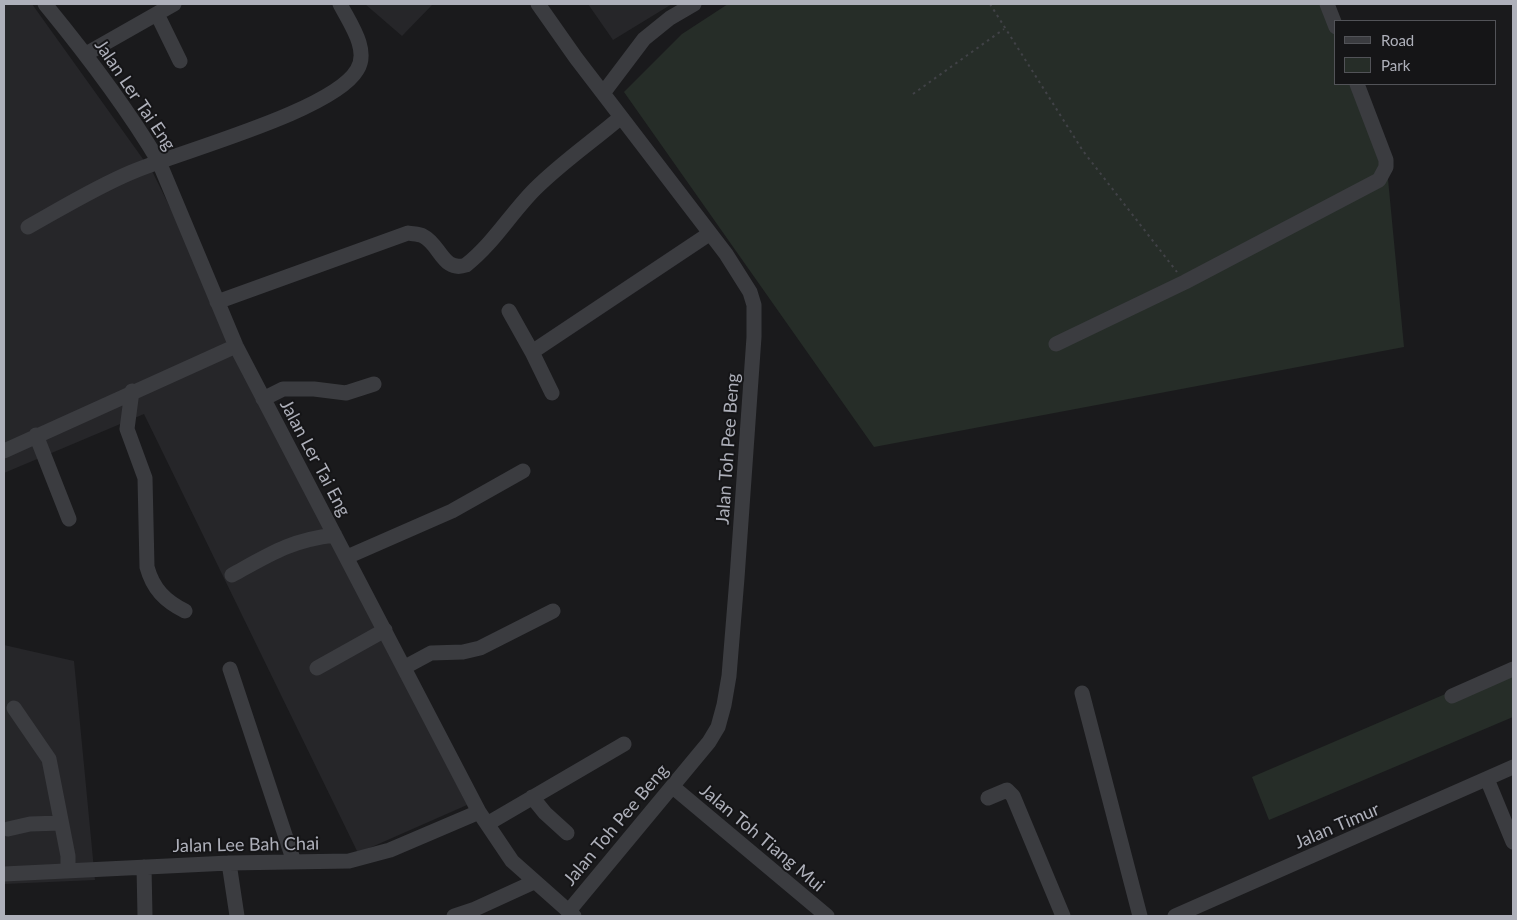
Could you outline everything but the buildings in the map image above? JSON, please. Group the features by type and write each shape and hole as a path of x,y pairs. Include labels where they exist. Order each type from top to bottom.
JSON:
{"street":[{"name":"Jalan Ler Tai Eng","path":"45,4 86,54 145,138 159,162 236,346 483,818 512,861 571,914"},
{"path":"86,54 174,4"},
{"path":"28,227 131,172 298,111 326,97 347,83 358,69 362,50 340,4"},
{"name":"Jalan Toh Pee Beng","path":"538,4 576,58 604,92 709,234 726,254 750,292 754,305 753,378 729,676 718,727 709,742 571,914"},
{"path":"604,92 644,39 656,28 694,4"},
{"path":"1327,4 1334,22"},
{"path":"157,14 180,61"},
{"path":"1056,344 1185,282 1379,180 1383,174 1386,160 1357,85"},
{"path":"217,302 408,233 422,235 429,240 448,264 460,267 466,265 494,238 524,201 552,172 621,117"},
{"path":"532,352 709,234"},
{"path":"509,311 552,393"},
{"path":"4,451 236,346"},
{"path":"263,399 284,389 314,389 346,393 374,384"},
{"path":"132,392 127,429 145,478 147,567 150,578 161,596 170,604 185,611"},
{"path":"36,435 69,519"},
{"path":"347,556 452,511 523,471"},
{"path":"232,575 288,544 314,537 335,535"},
{"path":"405,667 430,653 463,652 480,648 552,611"},
{"path":"317,668 385,630"},
{"path":"230,669 294,862"},
{"path":"1452,696 1513,669"},
{"path":"1082,693 1140,916"},
{"path":"14,708 49,759 68,870"},
{"name":"Jalan Lee Bah Chai","path":"4,874 144,866 229,871 294,862 341,862 371,857 483,818 532,797 624,744"},
{"name":"Jalan Timur","path":"1175,916 1513,767"},
{"path":"1487,779 1513,842"},
{"name":"Jalan Toh Tiang Mui","path":"673,787 828,916"},
{"path":"988,798 1007,790 1013,796 1063,916"},
{"path":"532,797 545,813 567,833"},
{"path":"8,829 30,824 61,823"},
{"path":"144,866 145,916"},
{"path":"229,871 237,916"},
{"path":"454,916 475,909 534,882"}],"path":[{"path":"990,4 1004,29 1083,151 1185,282"},
{"path":"913,94 1004,29"}],"shaded area":[{"path":"4,4 32,4 153,173 467,805 358,853 144,414 4,473"},
{"path":"365,4 433,4 402,36"},
{"path":"588,4 672,4 613,40"},
{"path":"4,645 74,661 95,880 4,884"}],"green space":[{"path":"728,4 1324,4 1334,26 1334,85 1360,85 1384,137 1404,347 874,447 624,92 682,34"},
{"path":"1513,665 1513,717 1269,820 1252,777"}]}
